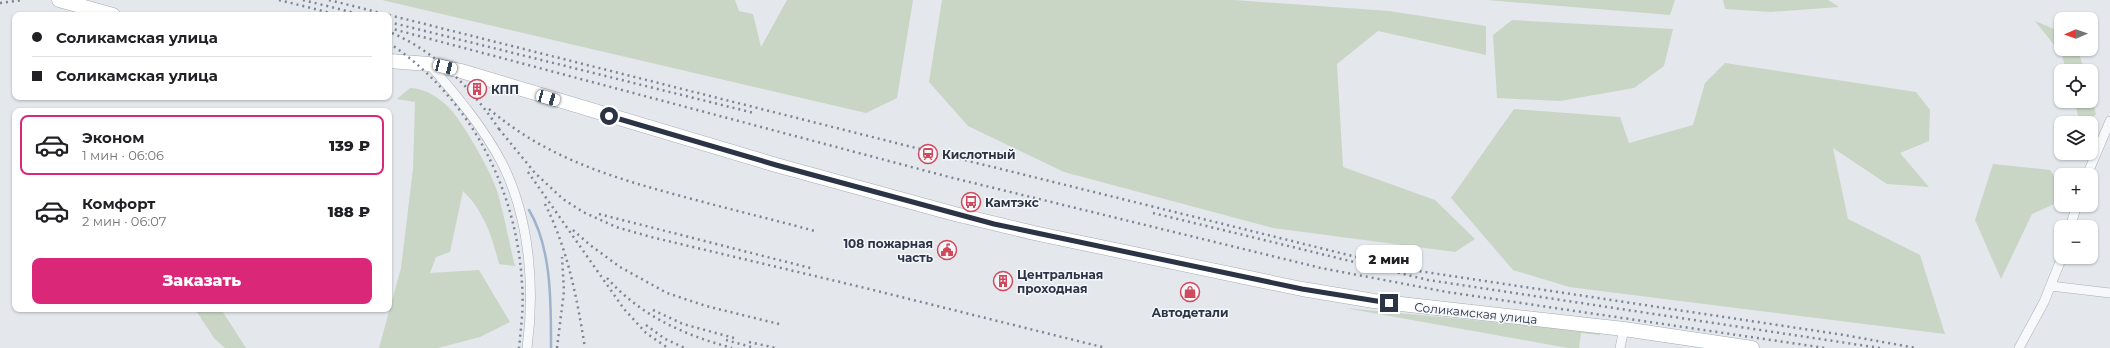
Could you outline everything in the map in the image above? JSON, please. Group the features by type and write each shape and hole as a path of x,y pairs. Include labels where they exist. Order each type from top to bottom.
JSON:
{"main road":[{"path":"59,0 102,12"},
{"name":"Соликамская улица","path":"392,61 429,64 461,71 776,165 955,214 1034,233 1302,289 1374,301 1624,329 1752,348"}],"street":[{"path":"429,64 474,117 494,149 510,181 520,214 528,252 531,297 527,348"},
{"path":"2090,168 2110,121"},
{"path":"2019,348 2051,286 2059,264"},
{"path":"2051,286 2110,294"},
{"path":"1620,348 1624,329"}],"green space":[{"path":"382,0 735,0 739,11 753,14 761,47 787,0 913,0 897,98 866,113"},
{"path":"942,0 1234,0 1389,11 1486,26 1486,55 1378,31 1337,64 1343,167 1435,200 1475,239 1455,252 1273,228 1064,172 968,126 929,82"},
{"path":"1486,0 1675,0 1670,15"},
{"path":"1723,0 1828,0 1839,7 1771,12 1725,9"},
{"path":"1512,20 1673,29 1664,66 1634,88 1560,101 1497,98 1493,35"},
{"path":"2035,21 2054,29 2054,45"},
{"path":"2062,56 2080,56 2082,64 2064,64"},
{"path":"1725,63 1916,92 1930,110 1929,141 1900,153 1929,187 1887,184 1833,148 1848,219 1920,255 1945,334 1569,287 1513,270 1451,198 1514,109 1620,117 1629,143 1693,125 1705,83"},
{"path":"410,88 416,88 433,95 443,102 458,119 471,139 495,185 503,212 515,266 499,264 490,234 482,216 463,191 450,252 436,257 430,273 479,270 510,322 480,337 438,348 379,348 389,312 392,312 392,301 401,268 413,169 415,102 397,99"},
{"path":"2076,108 2094,108 2096,114 2094,116 2078,116"},
{"path":"1993,164 2050,170 2054,176 2054,204 2032,214 2001,279 1975,220"},
{"path":"1345,308 1601,332 1600,335 1581,333 1579,348 1568,348"},
{"path":"197,312 223,312 246,348 225,348 214,338"}],"waterway":[{"path":"529,210 537,225 549,277 551,348"}],"railway":[{"path":"0,3 23,0"},
{"path":"279,0 327,12"},
{"path":"303,0 351,12"},
{"path":"329,0 377,12"},
{"path":"392,16 908,146 1405,269 1844,335 1916,348"},
{"path":"392,23 754,113"},
{"path":"392,29 949,177 1321,268 1447,292 1825,348"},
{"path":"392,33 409,41 440,62 467,88 501,132"},
{"path":"392,45 418,65 443,90 465,118 484,148 499,180 510,214 518,249 523,300 519,348"},
{"path":"489,109 512,127 535,142 585,166 637,184 815,231"},
{"path":"499,129 535,173 563,199 583,212 616,227 651,237 1106,348"},
{"path":"528,172 624,309 646,333 668,348"},
{"path":"545,204 560,239 571,274 585,348"},
{"path":"1153,213 1428,280 1880,348"},
{"path":"599,214 814,269"},
{"path":"573,230 590,245 620,267 667,293 706,306 783,325"},
{"path":"557,348 564,291 562,257"},
{"path":"607,278 634,303 664,322 697,337 732,348"},
{"path":"653,310 683,324 734,338"},
{"path":"646,325 665,339 685,348"},
{"path":"726,340 755,348"},
{"path":"749,342 776,348"}],"place":[{"name":"КПП","path":"477,89"},
{"name":"Кислотный","path":"928,154"},
{"name":"Камтэкс","path":"971,202"},
{"name":"108 пожарная часть","path":"947,250"},
{"name":"Центральная проходная","path":"1003,281"},
{"name":"Автодетали","path":"1190,292"}],"route":[{"path":"609,116 776,165 994,224 1302,289 1389,303"}]}
